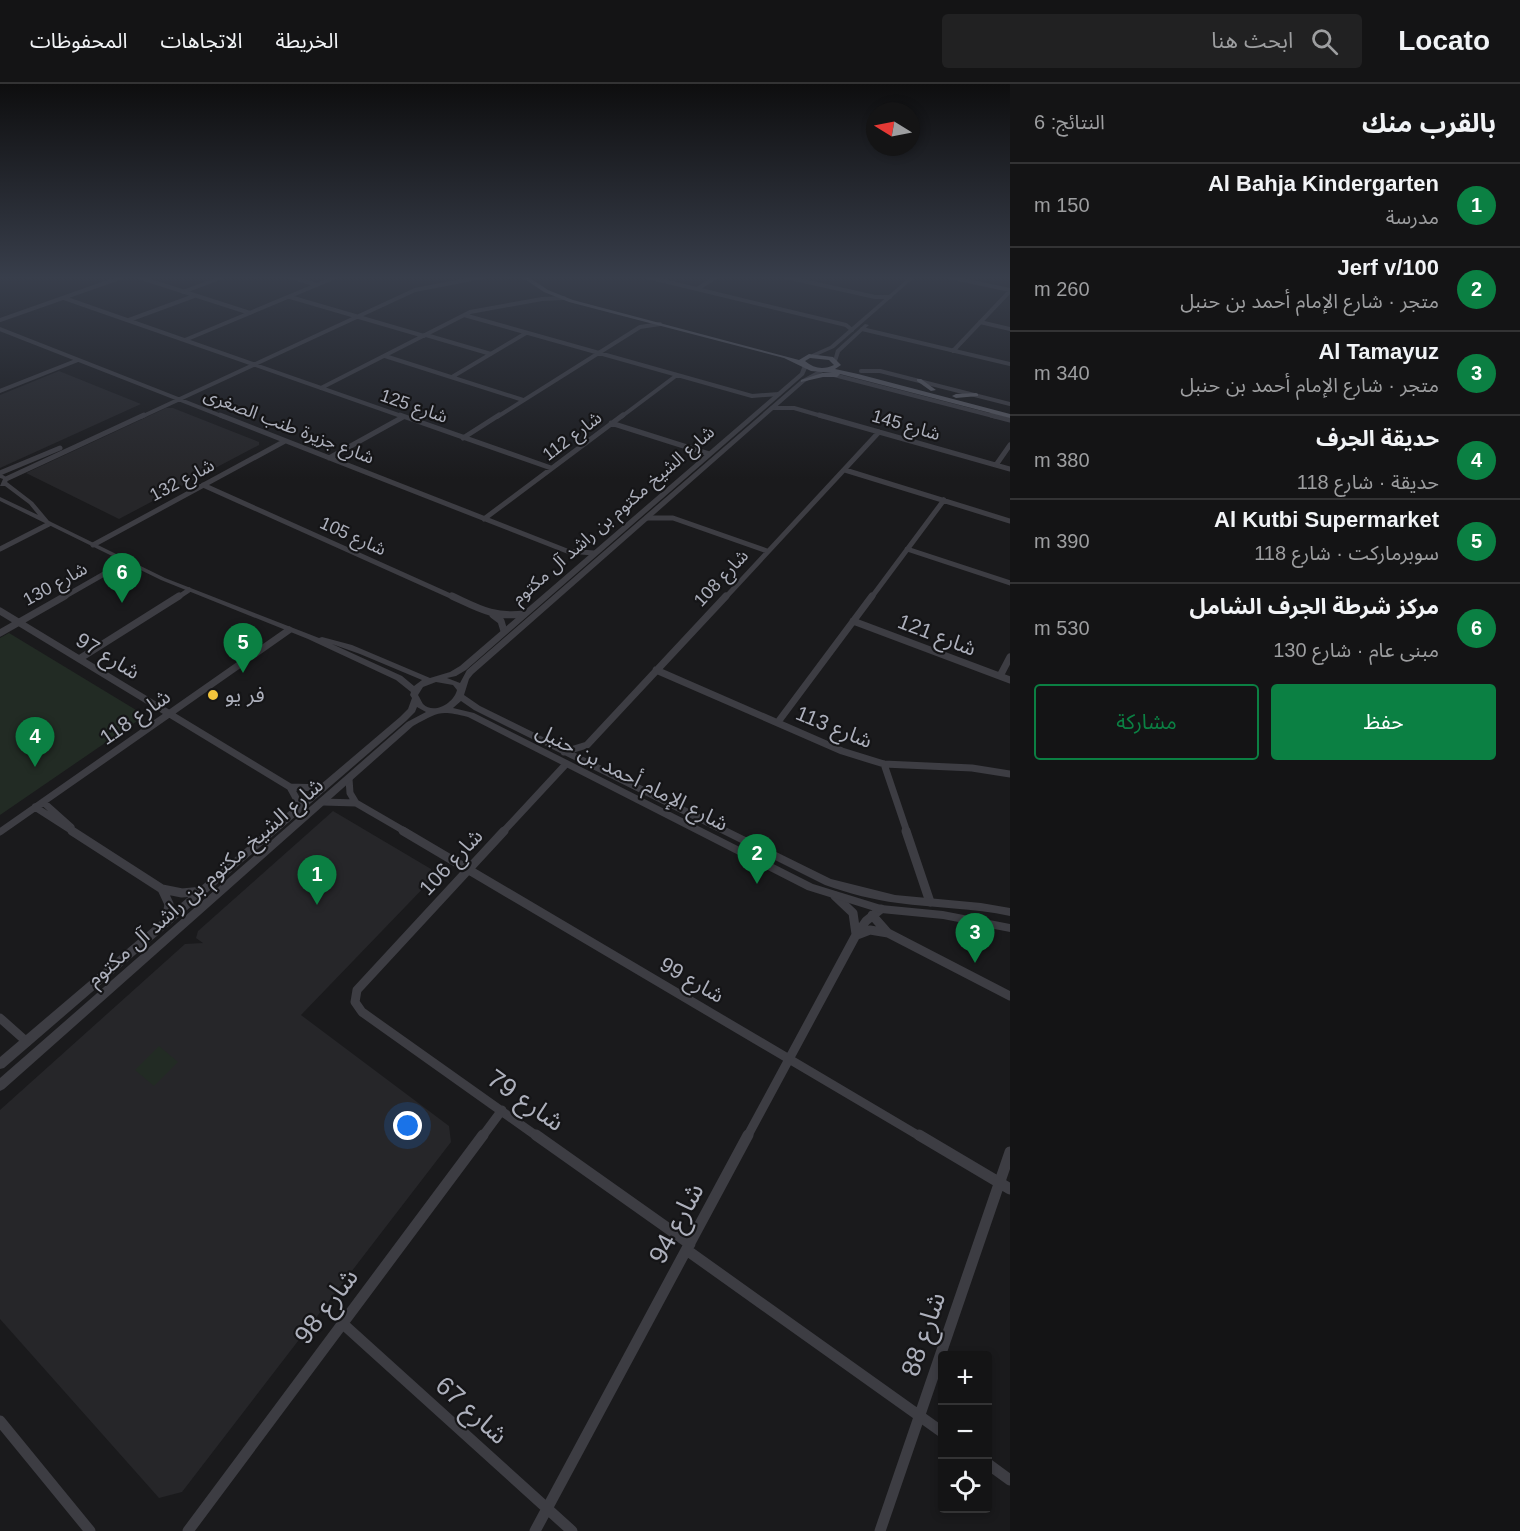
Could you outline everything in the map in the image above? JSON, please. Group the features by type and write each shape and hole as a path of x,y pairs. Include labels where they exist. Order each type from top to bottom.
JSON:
{"main road":[{"path":"733,344 828,372 890,384 1010,418"},
{"path":"765,344 1010,410"},
{"path":"750,348 791,363 798,370 800,380 828,372 836,367 836,361"},
{"path":"803,364 802,359 812,355"},
{"path":"919,380 933,390"},
{"path":"956,396 976,395"},
{"path":"987,410 996,416"}],"street":[{"name":"شارع جزيرة طنب الصغرى","path":"37,344 567,551 594,553"},
{"name":"شارع 125","path":"195,344 550,468"},
{"path":"2,479 299,344"},
{"path":"321,388 409,344"},
{"path":"455,344 491,354"},
{"path":"450,377 509,344"},
{"path":"564,344 752,396 768,407"},
{"path":"463,438 613,344"},
{"path":"827,344 832,347"},
{"path":"812,355 836,344"},
{"path":"836,361 838,351 845,344"},
{"path":"925,344 1010,364"},
{"path":"953,351 960,344"},
{"path":"385,356 524,400"},
{"path":"0,391 78,360"},
{"name":"شارع الشيخ مكتوم بن راشد آل مكتوم","path":"432,679 458,671 709,454 781,397 800,380 804,372 803,364"},
{"path":"861,370 875,370 919,380 1010,404"},
{"path":"828,372 1010,418"},
{"name":"شارع الشيخ مكتوم بن راشد آل مكتوم","path":"800,380 828,372"},
{"name":"شارع 112","path":"484,519 677,375"},
{"path":"752,396 781,397"},
{"name":"شارع 145","path":"781,397 794,408"},
{"name":"شارع الشيخ مكتوم بن راشد آل مكتوم","path":"461,693 465,678 470,672 661,505 768,407"},
{"name":"شارع 145","path":"768,407 794,408 1010,468"},
{"path":"329,458 403,417"},
{"path":"611,423 709,454"},
{"path":"2,479 107,431"},
{"name":"شارع 108","path":"587,745 879,432"},
{"name":"شارع 132","path":"93,545 285,441"},
{"path":"996,465 1010,445"},
{"path":"845,470 1010,520"},
{"path":"2,479 31,503 49,524"},
{"name":"شارع 105","path":"202,486 492,614 508,616 524,614"},
{"path":"0,500 125,562 189,590 289,630 348,646 406,672 451,681 461,693 456,704 447,709 425,708 399,678 311,637"},
{"path":"778,722 944,500"},
{"path":"661,505 673,518"},
{"path":"646,518 673,518 767,551"},
{"path":"0,549 49,524"},
{"path":"907,549 1010,583"},
{"path":"567,551 575,558 579,566"},
{"name":"شارع 130","path":"0,633 125,562"},
{"path":"79,659 189,590"},
{"name":"شارع 97","path":"0,611 290,787 324,788"},
{"path":"492,614 501,621 504,631"},
{"name":"شارع 121","path":"853,621 1010,680"},
{"name":"شارع 118","path":"0,832 289,630"},
{"path":"1000,676 1010,657"},
{"name":"شارع 113","path":"656,670 857,757 884,764 972,768 1010,774"},
{"path":"415,695 420,684 432,679"},
{"name":"شارع الإمام أحمد بن حنبل","path":"461,693 477,708 828,882 873,895 1010,912"},
{"name":"شارع الشيخ مكتوم بن راشد آل مكتوم","path":"0,1064 408,715 415,695"},
{"name":"شارع الإمام أحمد بن حنبل","path":"447,709 471,715 785,876 835,896 881,909 953,917 1010,928"},
{"name":"شارع الشيخ مكتوم بن راشد آل مكتوم","path":"0,1085 410,724 436,710"},
{"path":"564,752 587,745 586,763"},
{"name":"شارع 106","path":"361,985 566,764"},
{"path":"884,764 930,902"},
{"path":"349,779 350,793 356,803"},
{"path":"290,787 296,798 297,812"},
{"name":"شارع 99","path":"323,802 356,803 1005,1186"},
{"path":"39,805 162,889 182,893 204,890"},
{"path":"162,889 169,904 166,922"},
{"path":"835,896 853,913 856,935 870,930 888,933 1010,996"},
{"name":"شارع 94","path":"535,1531 856,935 872,915 881,909"},
{"path":"872,915 888,933"},
{"name":"شارع 79","path":"361,985 354,996 357,1008 502,1110 938,1429"},
{"path":"0,1018 27,1042"},
{"name":"شارع 98","path":"188,1531 502,1110"},
{"name":"شارع 88","path":"880,1531 919,1415 1005,1186 1010,1152"},
{"name":"شارع 67","path":"342,1323 572,1531"},
{"path":"0,1421 90,1531"},
{"path":"992,1467 1010,1480"}],"shaded area":[{"path":"59,371 141,404 0,468 0,395"},
{"path":"166,408 173,408 259,442 259,445 119,519 26,473"},
{"path":"9,633 141,713 140,719 0,815 0,638"},
{"path":"333,811 431,869 432,879 301,1015 449,1126 451,1142 182,1492 159,1498 0,1319 0,1110 185,944 203,943 196,938 198,931"},
{"path":"159,1046 178,1062 154,1086 135,1070"}],"place":[{"name":"مركز شرطة الجرف الشامل","path":"122,603"},
{"name":"Al Kutbi Supermarket","path":"243,673"},
{"name":"فر يو","path":"213,695"},
{"name":"حديقة الجرف","path":"35,767"},
{"name":"Jerf v/100","path":"757,884"},
{"name":"Al Bahja Kindergarten","path":"317,905"},
{"name":"Al Tamayuz","path":"975,963"}]}
